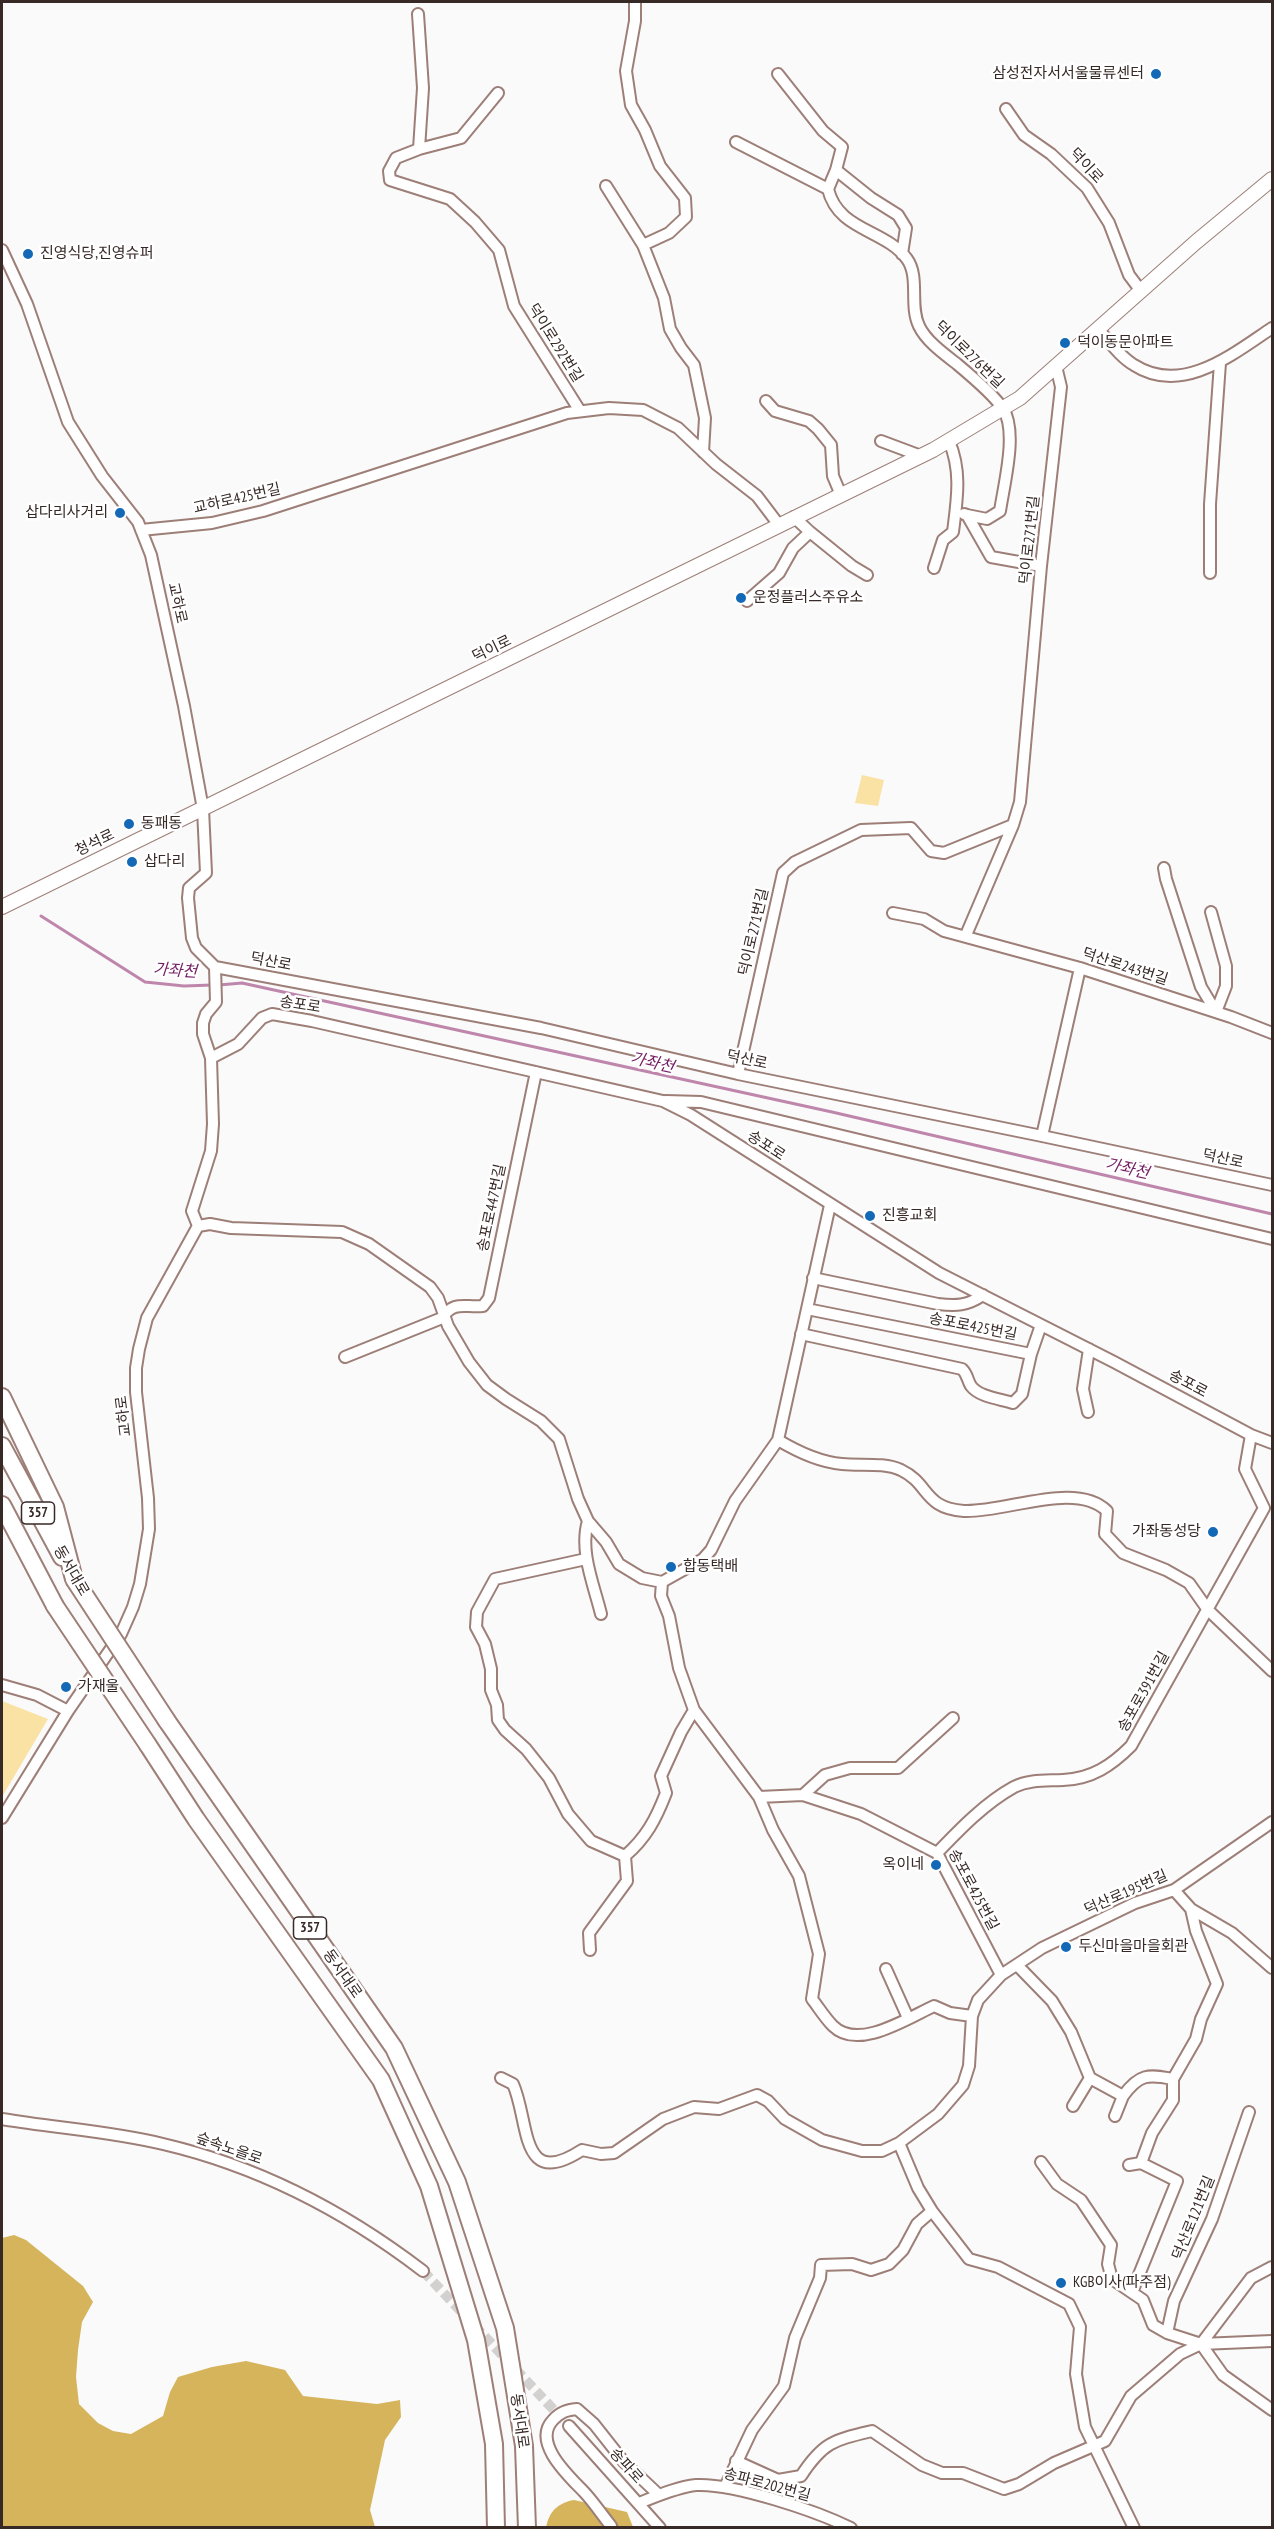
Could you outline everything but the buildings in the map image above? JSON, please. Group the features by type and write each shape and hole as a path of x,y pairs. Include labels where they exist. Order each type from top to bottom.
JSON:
{"highway":[{"path":"2,1397 56,1507 74,1579"},
{"name":"동서대로","path":"2,1446 74,1579 167,1720 394,2048 457,2182 505,2328 524,2446 526,2528"},
{"name":"동서대로","path":"2,1505 55,1606 196,1819 381,2079 418,2162 449,2246 476,2340 494,2444 496,2528"}],"main road":[{"name":"덕이로","path":"203,809 949,441 1020,398 1272,178"},
{"name":"청석로","path":"2,907 203,809"}],"street":[{"path":"634,2 635,21 626,71 631,105 645,130 660,166 685,198 686,217 669,233 643,245"},
{"path":"417,14 423,88 419,149"},
{"path":"778,74 823,131 842,147 828,189 831,202 840,214 894,246 902,254"},
{"name":"덕이로292번길","path":"498,93 461,138 419,149 396,158 389,171 390,180 450,200 475,222 499,250 514,306 580,411"},
{"name":"덕이로","path":"1006,109 1024,135 1051,154 1087,188 1109,224 1129,275 1141,291"},
{"path":"736,142 828,189"},
{"name":"덕이로276번길","path":"836,170 871,198 898,215 906,228 902,254 909,260 913,278 914,308 919,326 936,347 1003,408"},
{"path":"606,186 643,245 664,298 670,329 694,365 705,418 703,452"},
{"name":"교하로","path":"2,250 27,304 68,422 102,476 138,522 151,555 203,809 206,873 189,888 192,938 196,948 215,967"},
{"path":"1098,329 1133,365 1156,375 1173,377 1197,372 1220,363 1272,328"},
{"path":"1210,573 1210,504 1220,363"},
{"name":"덕이로271번길","path":"966,936 1013,825 1020,802 1041,566 1061,387 1056,366"},
{"path":"766,401 775,411 809,421 831,445 833,476 841,495"},
{"path":"580,411 609,408 643,410 678,428 703,452 757,496 779,525"},
{"path":"955,513 987,519 1000,511 1011,428 1003,408"},
{"name":"교하로425번길","path":"141,530 212,523 263,511 567,413 580,411"},
{"path":"881,441 921,456"},
{"path":"934,568 943,540 953,532 959,482 956,457 949,441"},
{"path":"967,515 991,557 1041,566"},
{"path":"794,518 852,566 867,575"},
{"path":"747,601 779,573 793,548 810,532"},
{"name":"덕이로271번길","path":"738,1074 783,873 795,862 861,830 911,828 931,851 944,853 1013,825"},
{"path":"1164,868 1201,987 1216,1012"},
{"path":"1211,912 1226,966 1226,986 1216,1012"},
{"name":"덕산로243번길","path":"893,914 924,919 944,931 1080,968 1216,1012 1272,1033"},
{"path":"215,967 216,1002 206,1014 203,1023 203,1034 211,1058 213,1124 211,1151 192,1211 198,1226 210,1224 243,1229 342,1232 369,1245 430,1287 438,1298 444,1315 469,1362 487,1385 541,1421 559,1439 578,1499 588,1521 606,1542 619,1564 642,1578 662,1582 703,1559 711,1550 735,1500 778,1440 830,1204"},
{"name":"덕산로","path":"215,967 540,1028 738,1074 1272,1185"},
{"path":"1042,1136 1080,968"},
{"name":"송포로","path":"211,1058 238,1044 262,1018 272,1014 312,1021 663,1101 691,1115 939,1273 1251,1435 1272,1443"},
{"name":"송포로447번길","path":"345,1357 442,1318 448,1309 459,1305 483,1306 489,1298 536,1072"},
{"path":"663,1101 701,1102 1272,1239"},
{"name":"교하로","path":"2,1818 68,1711 121,1634 140,1584 149,1529 148,1498 136,1392 136,1368 147,1317 198,1226"},
{"path":"813,1278 938,1304 958,1306 971,1303 983,1295"},
{"name":"송포로425번길","path":"801,1334 962,1369 969,1375 970,1385 978,1392 1013,1403 1022,1394 1031,1354 807,1309"},
{"path":"1031,1354 1041,1325"},
{"path":"1088,1412 1083,1389 1089,1349"},
{"name":"송포로391번길","path":"938,1853 989,1804 1015,1787 1038,1780 1066,1780 1093,1774 1112,1764 1131,1746 1264,1508 1245,1469 1251,1435"},
{"path":"778,1440 802,1454 840,1464 878,1465 900,1470 917,1481 930,1499 947,1509 988,1510 1062,1497 1099,1503 1107,1511 1104,1534 1123,1553 1166,1570 1189,1583 1208,1610 1272,1671"},
{"path":"588,1521 586,1559 601,1614"},
{"path":"586,1559 495,1580 477,1612 476,1628 485,1644 491,1669 491,1690 497,1705 498,1720 505,1730 526,1749 549,1778 568,1814 591,1841 625,1856"},
{"path":"662,1582 661,1596 669,1616 679,1668 694,1710 759,1797 773,1830 798,1876 819,1953 812,1999 834,2027 850,2036 875,2034 934,2006 950,2013 972,2016"},
{"path":"2,1685 37,1695 68,1711"},
{"path":"625,1856 640,1844 655,1822 666,1793 660,1776 694,1710"},
{"path":"803,1795 825,1775 850,1768 898,1768 953,1718"},
{"name":"송포로425번길","path":"759,1797 803,1795 861,1814 938,1853 1001,1975"},
{"name":"덕산로195번길","path":"501,2078 513,2084 519,2096 522,2122 530,2146 540,2161 552,2164 566,2160 582,2150 601,2154 614,2153 663,2119 694,2108 719,2109 758,2095 768,2100 785,2119 822,2140 861,2151 882,2151 899,2143 938,2114 963,2085 969,2066 972,2016 978,2000 1001,1975 1042,1948 1135,1903 1174,1890 1272,1822"},
{"path":"590,1950 589,1933 627,1881 625,1856"},
{"path":"1174,1890 1191,1909 1232,1933 1272,1968"},
{"path":"1129,2165 1141,2163 1152,2133 1173,2100 1173,2079 1196,2039 1201,2019 1217,1984 1196,1931 1191,1909"},
{"path":"1017,1965 1052,2001 1071,2032 1090,2078 1123,2096"},
{"path":"886,1969 908,2018"},
{"path":"1115,2116 1131,2084 1143,2076 1173,2079"},
{"path":"1073,2106 1090,2078"},
{"name":"덕산로121번길","path":"1167,2333 1174,2301 1212,2219 1249,2112"},
{"name":"숲속노을로","path":"2,2119 162,2144 222,2160 280,2183 342,2216 423,2271"},
{"path":"899,2143 918,2188 932,2211 969,2259 998,2267 1069,2304 1080,2327 1076,2374 1084,2427 1134,2528"},
{"path":"1041,2162 1057,2184 1081,2200 1111,2245 1108,2264 1112,2280 1143,2300 1153,2325 1167,2333 1201,2344 1272,2341"},
{"name":"덕산로121번길","path":"1132,2292 1177,2181 1141,2163"},
{"path":"724,2487 752,2430 784,2386 795,2338 820,2278 821,2265 852,2264 871,2270 890,2264 903,2250 917,2224 932,2211"},
{"path":"736,2461 778,2480 801,2476 815,2454 838,2439 872,2431 922,2465 942,2473 963,2473 1004,2489 1019,2484 1054,2463 1105,2441 1131,2396 1180,2354 1201,2344 1251,2278 1272,2267"},
{"path":"1201,2344 1223,2375 1272,2410"},
{"path":"611,2526 586,2494 558,2465 550,2450 547,2436 549,2427 558,2415 568,2409 577,2409 594,2424 624,2463 659,2495"},
{"name":"송파로","path":"569,2426 660,2528"},
{"name":"송파로202번길","path":"639,2503 696,2485 724,2487 828,2517 851,2528"}],"shaded area":[{"path":"862,775 884,780 878,806 855,803"},
{"path":"2,1701 48,1719 2,1797"},
{"path":"14,2235 26,2240 83,2286 93,2302 82,2322 78,2350 76,2377 79,2404 98,2423 113,2431 131,2434 163,2416 170,2392 178,2377 212,2367 246,2361 285,2370 303,2396 377,2404 400,2400 401,2417 385,2440 370,2510 375,2527 2,2527 2,2238"},
{"path":"574,2500 627,2512 633,2527 546,2528 549,2517 555,2509 563,2503"}],"waterway":[{"name":"가좌천","path":"41,916 145,982 184,986 212,985"},
{"name":"가좌천","path":"219,985 242,983 832,1112 1272,1214"}],"tunnel":[{"path":"423,2271 569,2426"}],"place":[{"name":"삼성전자서서울물류센터","path":"1156,74"},
{"name":"진영식당,진영슈퍼","path":"28,254"},
{"name":"덕이동문아파트","path":"1065,343"},
{"name":"삽다리사거리","path":"120,513"},
{"name":"운정플러스주유소","path":"741,598"},
{"name":"동패동","path":"129,824"},
{"name":"삽다리","path":"132,862"},
{"name":"진흥교회","path":"870,1216"},
{"name":"가좌동성당","path":"1213,1532"},
{"name":"합동택배","path":"671,1567"},
{"name":"가재울","path":"66,1687"},
{"name":"옥이네","path":"936,1865"},
{"name":"두신마을마을회관","path":"1066,1947"},
{"name":"KGB이사(파주점)","path":"1061,2283"}]}
